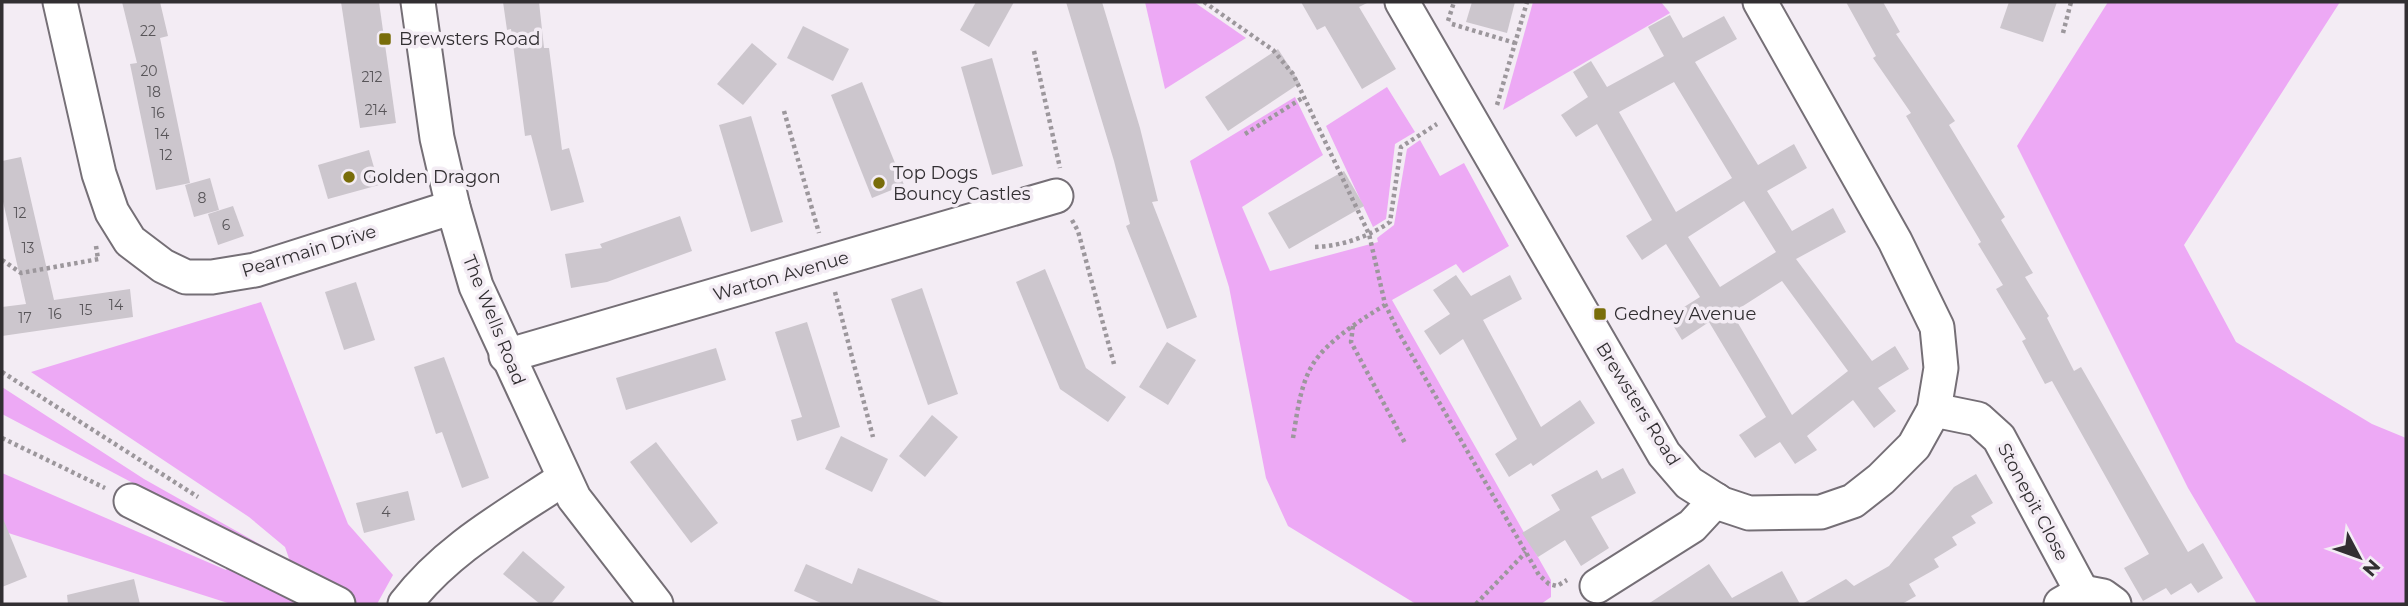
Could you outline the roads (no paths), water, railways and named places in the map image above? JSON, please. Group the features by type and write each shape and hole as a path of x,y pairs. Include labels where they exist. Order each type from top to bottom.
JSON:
{"street":[{"name":"Pearmain Drive","path":"60,2 99,174 112,212 130,241 163,266 186,277 212,277 255,270 326,237 453,208"},
{"name":"The Wells Road","path":"418,2 438,138 453,208 476,286 482,317 506,356 574,498 659,602"},
{"name":"Brewsters Road","path":"1402,2 1664,454 1689,483 1716,500 1749,513 1821,512 1853,501 1914,446 1934,410 1941,368 1937,327 1895,241 1760,2"},
{"name":"Warton Avenue","path":"506,356 1056,196"},
{"name":"Stonepit Close","path":"1934,410 1978,419 1999,438 2071,598 2103,596 2114,604"},
{"path":"405,604 432,571 459,548 563,479"},
{"path":"1583,582 1692,526 1716,500"},
{"path":"131,501 338,604"}],"place":[{"name":"Brewsters Road","path":"385,39"},
{"name":"Golden Dragon","path":"349,177"},
{"name":"Top Dogs Bouncy Castles","path":"879,183"},
{"name":"Gedney Avenue","path":"1600,314"}]}
